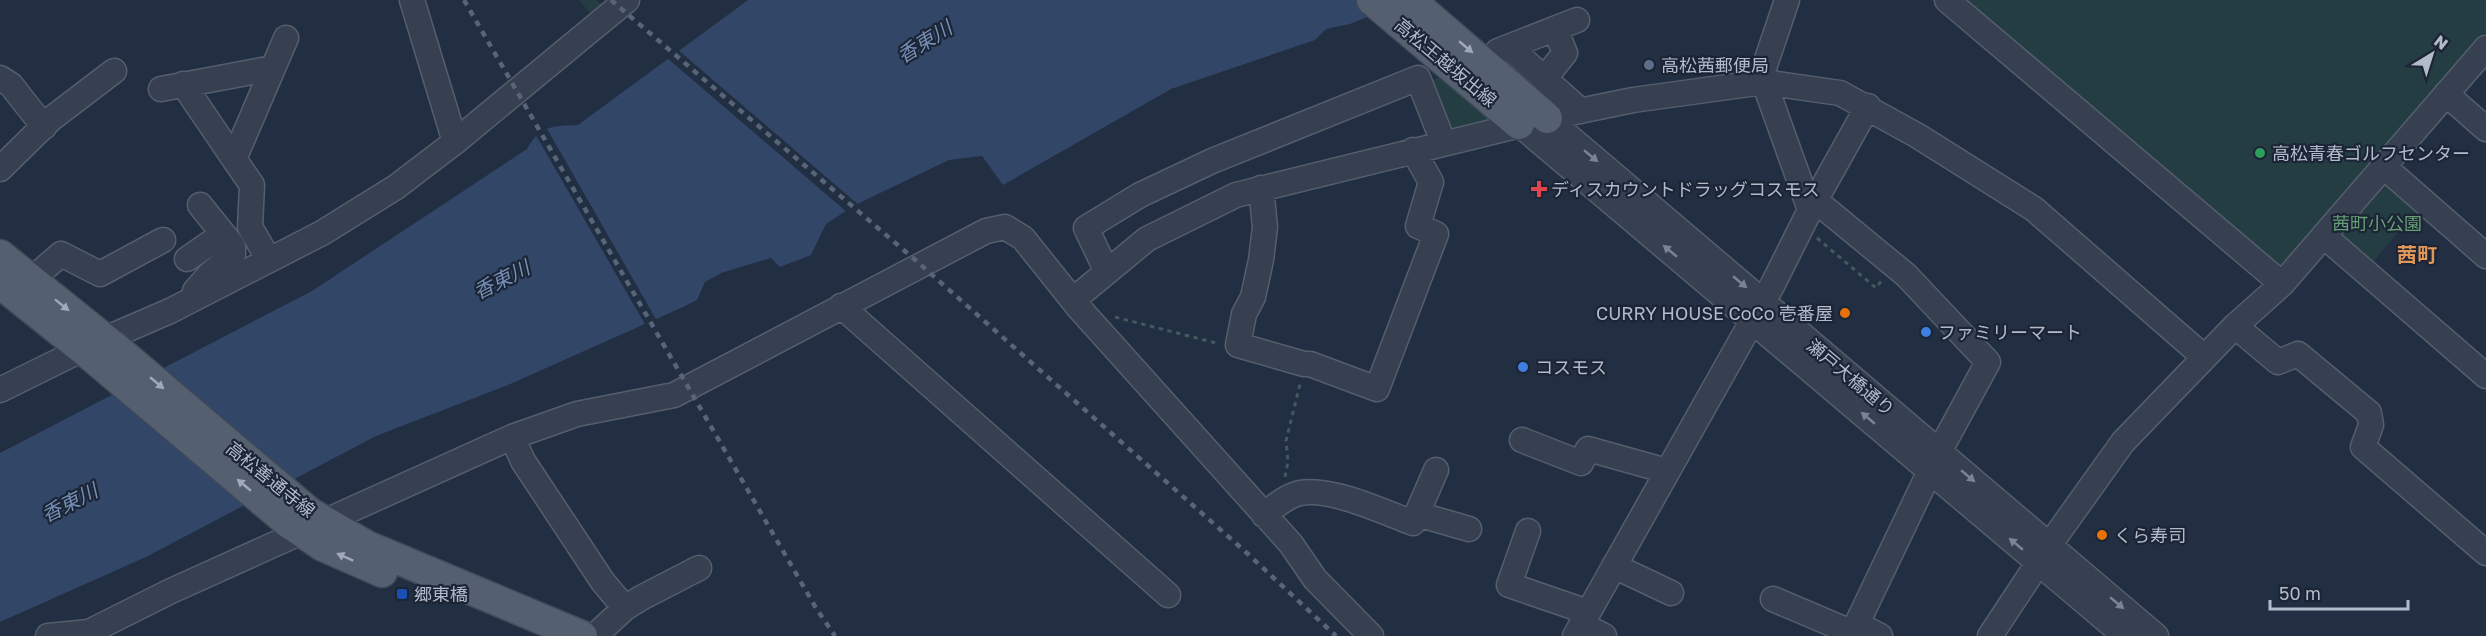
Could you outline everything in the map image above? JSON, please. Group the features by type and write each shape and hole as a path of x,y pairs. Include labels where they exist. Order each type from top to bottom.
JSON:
{"main road":[{"name":"高松王越坂出線","path":"1372,0 1409,10 1533,121"},
{"name":"高松善通寺線","path":"0,255 31,280 98,347 307,523 339,555 535,636"},
{"name":"高松善通寺線","path":"0,283 98,347"},
{"name":"高松善通寺線","path":"307,523 582,636"}],"street":[{"path":"412,0 456,142"},
{"path":"0,390 98,347 184,304 322,233 396,188 456,142 627,0"},
{"path":"1787,0 1762,74 1809,212 1894,265 1906,275 1988,362 1935,461 1854,631"},
{"path":"1947,0 2282,284"},
{"path":"1545,78 1565,53 1566,25 1502,49 1545,78 1581,111"},
{"path":"234,159 285,38"},
{"path":"1990,636 2123,442 2235,326 2282,284 2486,48"},
{"path":"269,260 250,227 252,186 234,159 172,86 273,68"},
{"path":"0,169 44,127 114,71"},
{"path":"1107,272 1086,228 1140,195 1212,161 1424,76 1442,143"},
{"path":"0,78 11,85 44,127"},
{"path":"1073,300 1148,239 1236,195 1533,121 1633,100 1764,82 1840,93 1868,106 2034,209 2204,357"},
{"path":"2446,94 2486,129"},
{"path":"1581,624 1868,106"},
{"name":"瀬戸大橋通り","path":"1533,121 2045,554 2156,636"},
{"path":"1261,188 1265,227 1261,261 1253,297 1244,314 1238,345 1310,364 1377,389 1436,234 1418,226 1431,182 1413,150"},
{"path":"2383,166 2486,256"},
{"path":"184,304 210,274 233,255 233,246 200,205"},
{"path":"48,636 89,632 307,523 512,437 577,414 674,395 986,231 1005,227 1023,238 1131,366 1272,509 1291,544 1315,579 1371,636"},
{"path":"187,259 224,234"},
{"path":"2324,236 2486,376"},
{"path":"31,280 61,254 100,274 163,240"},
{"path":"841,306 1168,595"},
{"path":"2235,326 2278,363 2298,354 2369,413 2371,425 2363,447 2486,553"},
{"path":"512,437 523,461 603,582 625,608"},
{"path":"1522,440 1581,463 1588,449 1667,471"},
{"path":"1272,509 1300,493 1340,496 1413,524 1436,470"},
{"path":"1417,514 1468,529"},
{"path":"1528,531 1509,585 1604,636"},
{"name":"瀬戸大橋通り","path":"2045,554 2125,636"},
{"path":"1614,566 1671,593"},
{"path":"598,636 599,632 625,608 699,567"},
{"path":"1773,599 1854,631 1880,636"}],"path":[{"path":"1809,212 1876,288 1894,265"},
{"path":"1112,316 1236,348 1238,345"},
{"path":"1272,509 1288,461 1286,441 1304,364"}],"green space":[{"path":"579,0 596,0 601,4 592,15"},
{"name":"高松青春ゴルフセンター","path":"1960,0 2486,0 2486,32 2278,274"},
{"path":"1441,77 1492,120 1451,132 1429,87 1432,80"},
{"name":"茜町小公園","path":"2394,183 2421,205 2370,266 2345,244 2342,231 2381,184"}],"water":[{"name":"香東川","path":"748,0 1409,0 1350,24 1326,29 1315,40 1171,89 1003,185 982,156 949,160 855,205 826,224 811,255 780,267 771,258 721,273 705,282 697,300 683,307 508,385 376,436 146,557 0,622 0,453 312,291 527,149 542,131 554,127 578,125"}],"pier":[{"path":"677,49 860,206 848,213 666,57"},
{"path":"546,127 657,321 646,326 534,132"}],"railway":[{"path":"464,0 816,608 835,636"},
{"path":"611,0 913,258 1248,554 1336,636"}],"place":[{"name":"高松茜郵便局","path":"1649,65"},
{"name":"高松青春ゴルフセンター","path":"2260,153"},
{"name":"ディスカウントドラッグコスモス","path":"1539,189"},
{"name":"CURRY HOUSE CoCo 壱番屋","path":"1845,313"},
{"name":"ファミリーマート","path":"1926,332"},
{"name":"コスモス","path":"1523,367"},
{"name":"くら寿司","path":"2102,535"},
{"name":"郷東橋","path":"402,594"}],"district":[{"name":"茜町","path":"2417,254"}]}
